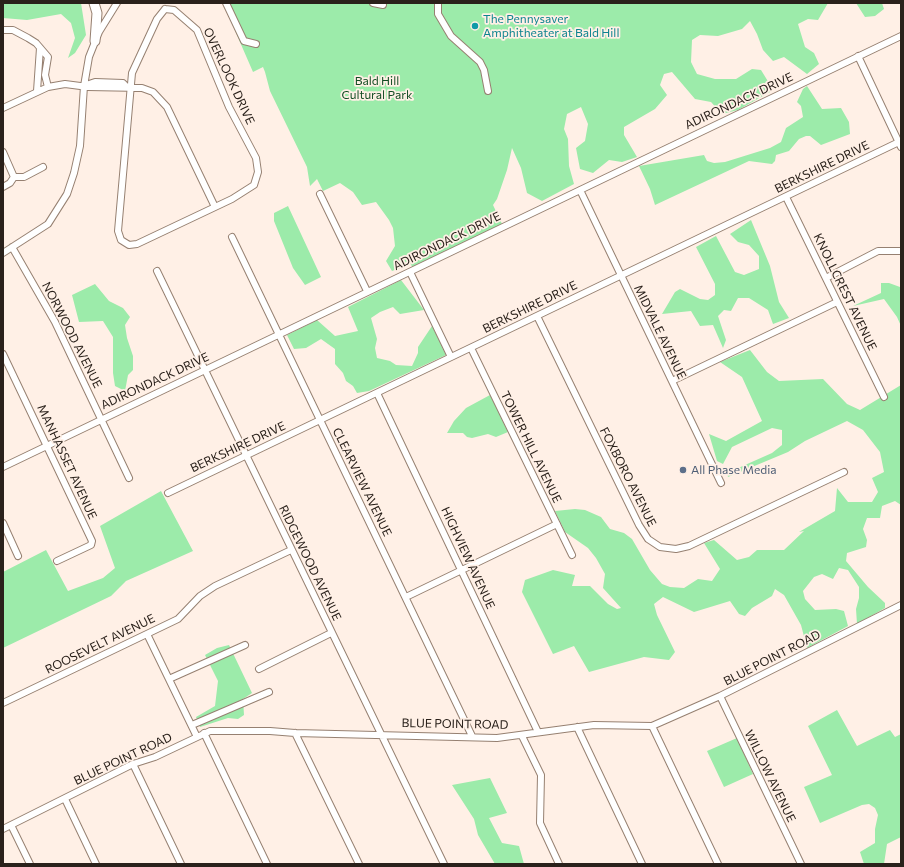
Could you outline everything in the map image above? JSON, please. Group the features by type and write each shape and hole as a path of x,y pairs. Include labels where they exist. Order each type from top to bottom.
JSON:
{"highway":[{"path":"94,3 97,13 95,41"}],"street":[{"path":"3,253 48,224 67,194 74,173 80,146 88,88 89,57 95,41 117,3"},
{"path":"226,3 244,41 256,44"},
{"path":"373,3 383,5"},
{"path":"438,3 438,14 451,36 480,62 484,70 488,91"},
{"name":"OVERLOOK DRIVE","path":"165,9 174,10 197,30 229,106 256,158 258,172 254,186 215,207 137,244 129,245 121,240 118,231 129,88 132,73 157,19 165,9"},
{"path":"3,30 13,30 36,43 48,57 45,75 48,87"},
{"name":"ADIRONDACK DRIVE","path":"3,467 901,36"},
{"path":"37,91 40,48"},
{"path":"858,56 900,144"},
{"path":"88,88 95,82 109,82 123,83 129,88 142,88 152,92 167,107 215,207"},
{"path":"3,108 48,87 65,84 88,88"},
{"name":"BERKSHIRE DRIVE","path":"168,492 621,275 900,144"},
{"path":"3,152 14,178"},
{"path":"3,187 10,183 14,178 24,177 43,167"},
{"name":"MIDVALE AVENUE","path":"580,190 721,484"},
{"path":"320,194 367,291"},
{"name":"KNOLLCREST AVENUE","path":"786,197 884,397"},
{"name":"CLEARVIEW AVENUE","path":"232,237 472,736"},
{"name":"NORWOOD AVENUE","path":"12,248 55,322 129,478"},
{"path":"826,278 878,251 901,251"},
{"name":"RIDGEWOOD AVENUE","path":"157,271 444,864"},
{"path":"410,272 451,357"},
{"path":"672,381 837,302"},
{"name":"FOXBORO AVENUE","path":"537,316 639,525 648,539 660,547 676,549 689,546 844,472"},
{"name":"TOWER HILL AVENUE","path":"471,348 572,555"},
{"name":"MANHASSET AVENUE","path":"3,354 92,541 91,545 57,561"},
{"name":"HIGHVIEW AVENUE","path":"377,393 463,571 538,732"},
{"path":"3,523 18,556"},
{"path":"406,597 463,571 557,524"},
{"name":"ROOSEVELT AVENUE","path":"3,703 178,619 200,596 215,586 292,550"},
{"name":"BLUE POINT ROAD","path":"3,829 133,764 154,757 210,731 270,731 295,733 472,736 497,738 522,736 538,732 594,725 652,726 720,696 901,605"},
{"path":"259,669 331,633"},
{"path":"147,634 197,737"},
{"path":"169,679 245,645"},
{"path":"192,725 269,692"},
{"name":"WILLOW AVENUE","path":"720,696 801,864"},
{"path":"652,726 718,864"},
{"path":"576,727 642,864"},
{"path":"295,733 359,864"},
{"path":"204,734 267,864"},
{"path":"522,736 541,775 540,823 559,864"},
{"path":"133,764 181,864"},
{"path":"65,799 96,864"},
{"path":"11,826 30,864"}],"green space":[{"path":"3,3 81,3 86,35 75,53 68,58 75,38 71,23 61,14 27,20 3,18"},
{"name":"Bald Hill Cultural Park","path":"223,3 828,3 818,20 808,19 798,24 805,47 814,53 819,64 807,74 784,57 773,61 763,50 750,21 742,29 718,36 700,35 692,40 691,62 697,74 715,79 736,79 752,69 761,70 769,83 770,92 738,110 722,114 711,102 695,99 672,72 664,74 660,85 667,95 655,109 624,127 624,135 637,157 622,162 609,160 593,173 580,169 576,148 585,141 588,124 581,107 567,114 564,129 568,139 569,166 574,184 542,201 527,193 521,168 512,148 507,170 497,199 493,205 502,224 412,267 411,264 392,271 386,261 395,246 393,228 389,220 376,202 362,205 353,192 340,183 323,191 317,179 310,186 307,167 270,91 263,67 253,72"},
{"path":"856,3 882,3 884,9 875,16 865,17"},
{"path":"807,86 822,109 841,108 849,122 850,134 821,145 810,136 806,136 799,139 789,151 776,155 775,161 772,164 749,161 655,205 650,189 639,166 704,155 707,161 714,163 725,162 770,148 781,142 786,128 803,117 801,106 797,102 803,89"},
{"path":"288,206 321,277 305,285 293,268 274,221 274,213"},
{"path":"751,220 770,266 779,302 789,318 773,324 768,310 749,298 738,298 731,311 724,310 718,316 726,340 723,348 713,325 700,326 691,311 662,314 675,292 680,289 700,299 708,300 715,295 715,284 696,247 716,236 735,272 744,275 759,269 759,256 749,245 738,242 730,234"},
{"path":"401,280 424,310 400,314 393,307 380,312 371,318 377,339 375,348 377,358 390,361 396,365 412,366 418,353 418,347 432,326 446,355 369,391 357,393 353,386 346,381 343,373 335,364 335,349 321,339 306,348 294,349 287,335 317,320 335,336 358,331 348,307"},
{"path":"881,283 889,283 900,287 901,326 897,317 884,299 853,306 881,293"},
{"path":"95,284 109,301 123,308 130,317 125,325 127,338 133,356 133,370 128,375 125,391 115,386 113,373 113,337 103,321 79,322 72,295"},
{"path":"750,350 767,372 779,381 823,379 847,404 860,410 901,385 901,505 895,501 882,506 880,518 867,518 863,529 867,540 866,547 847,553 846,561 868,587 885,603 885,608 857,624 856,609 859,598 859,587 848,570 839,568 833,579 822,574 814,577 803,591 805,599 815,610 836,609 844,611 848,626 807,648 801,625 784,595 775,589 772,596 752,608 745,616 739,614 730,601 694,612 663,597 654,604 657,615 675,652 669,660 644,657 589,672 574,646 553,654 522,592 525,580 553,570 575,575 572,586 590,586 608,604 617,609 621,608 603,588 605,574 596,558 588,548 565,532 555,511 575,509 585,510 601,517 610,529 624,533 632,539 650,570 662,584 670,587 684,588 698,579 712,581 720,569 704,543 714,540 737,560 749,557 757,550 784,550 804,531 799,532 835,511 837,488 848,502 872,502 878,492 872,478 884,472 880,452 863,430 847,421 805,441 788,452 728,477 727,473 772,453 782,445 782,430 772,428 732,447 723,464 717,461 709,434 726,441 762,421 742,377 720,362"},
{"path":"490,395 508,432 496,437 488,434 472,438 467,437 463,433 447,433 454,421 466,408"},
{"path":"161,491 193,551 126,581 111,596 3,648 3,572 46,550 68,591 103,578 115,568 100,526"},
{"path":"229,645 252,693 243,699 244,715 238,719 228,718 200,727 196,717 215,706 218,681 205,655 217,648"},
{"path":"837,710 857,746 890,730 895,737 901,734 901,837 887,844 884,864 864,864 860,852 875,843 875,829 878,815 875,808 869,804 862,805 820,823 804,787 832,775 808,726"},
{"path":"737,738 753,774 724,787 707,751"},
{"path":"490,778 507,813 489,818 502,843 519,846 524,864 495,864 478,835 474,819 452,785"}],"place":[{"name":"The Pennysaver Amphitheater at Bald Hill","path":"475,26"},
{"name":"All Phase Media","path":"683,470"}]}
